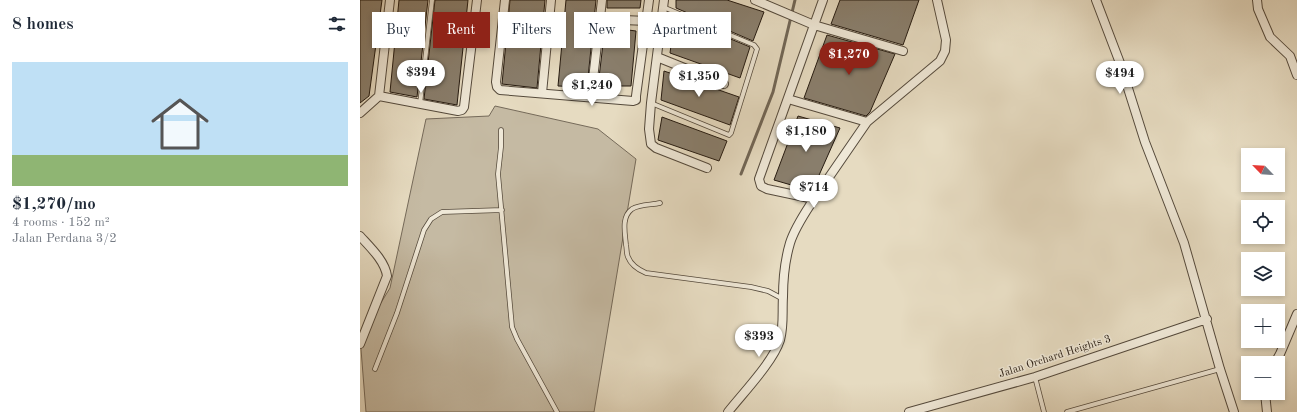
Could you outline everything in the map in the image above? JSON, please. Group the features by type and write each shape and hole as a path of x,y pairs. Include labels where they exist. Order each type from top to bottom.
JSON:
{"street":[{"path":"360,113 379,96 390,0"},
{"path":"379,96 458,111 462,110 464,107 477,0"},
{"path":"505,0 496,82 497,87 500,90 633,101 636,100 643,48"},
{"path":"542,93 551,0"},
{"path":"601,12 602,0"},
{"path":"648,12 649,0"},
{"path":"755,0 783,11 814,26 903,51"},
{"path":"814,200 767,189 761,186 759,179 822,0"},
{"path":"728,412 771,358 780,341 784,321 782,299 785,262 790,241 802,217 867,122 940,61 945,51 946,40 937,0"},
{"path":"1096,0 1120,63 1145,142 1184,243 1207,319 1231,411"},
{"path":"1257,0 1258,9 1270,37 1290,56 1297,75"},
{"path":"664,3 651,103 649,129 651,144 656,148 707,168"},
{"path":"591,97 597,48"},
{"path":"657,56 724,84"},
{"path":"788,99 867,122"},
{"path":"360,236 383,263 387,276 360,344"},
{"path":"1279,356 1297,314"},
{"name":"Jalan Orchard Heights 3","path":"909,412 1035,377 1207,319"},
{"path":"1266,400 1267,412"}],"lane":[{"path":"420,104 432,0"},
{"path":"651,103 729,135 757,49 754,46 664,3"},
{"path":"501,130 498,174 512,327 556,412"},
{"path":"660,204 640,207 633,209 628,213 624,227 628,258 638,270 646,273 682,279 751,287 768,291 782,299"},
{"path":"375,369 397,313 424,230 431,219 442,212 502,210"},
{"path":"1067,412 1220,370"},
{"path":"1035,377 1044,412"}],"shaded area":[{"path":"495,106 598,129 636,159 594,412 366,412 360,337 390,288 426,119 489,116"}],"building":[{"path":"360,0 382,0 380,12 372,12 372,48 376,48 369,96 360,103"},
{"path":"399,0 428,0 425,26 425,12 398,12"},
{"path":"435,0 468,0 467,12 434,12"},
{"path":"510,0 545,0 544,12 509,12"},
{"path":"566,0 596,0 595,12 574,12 574,48 591,48 587,87 558,86 562,48 566,48"},
{"path":"607,0 641,0 640,8 607,8"},
{"path":"676,0 727,0 764,12 753,41 731,32 731,12 685,12 676,8"},
{"path":"840,0 919,0 903,45 831,24"},
{"path":"433,18 433,48 463,48 457,105 424,99"},
{"path":"630,30 636,31 631,86 598,86 603,48 630,48"},
{"path":"827,35 895,54 870,112 866,116 804,98"},
{"path":"731,39 750,47 740,78 670,53 671,48 731,48"},
{"path":"394,48 423,48 417,97 390,92"},
{"path":"505,48 541,48 537,88 502,84"},
{"path":"664,71 739,97 730,125 661,100"},
{"path":"798,116 840,128 812,191 774,180"},
{"path":"662,117 727,141 719,161 658,140"}],"waterway":[{"path":"741,174 773,92 795,0"}]}
